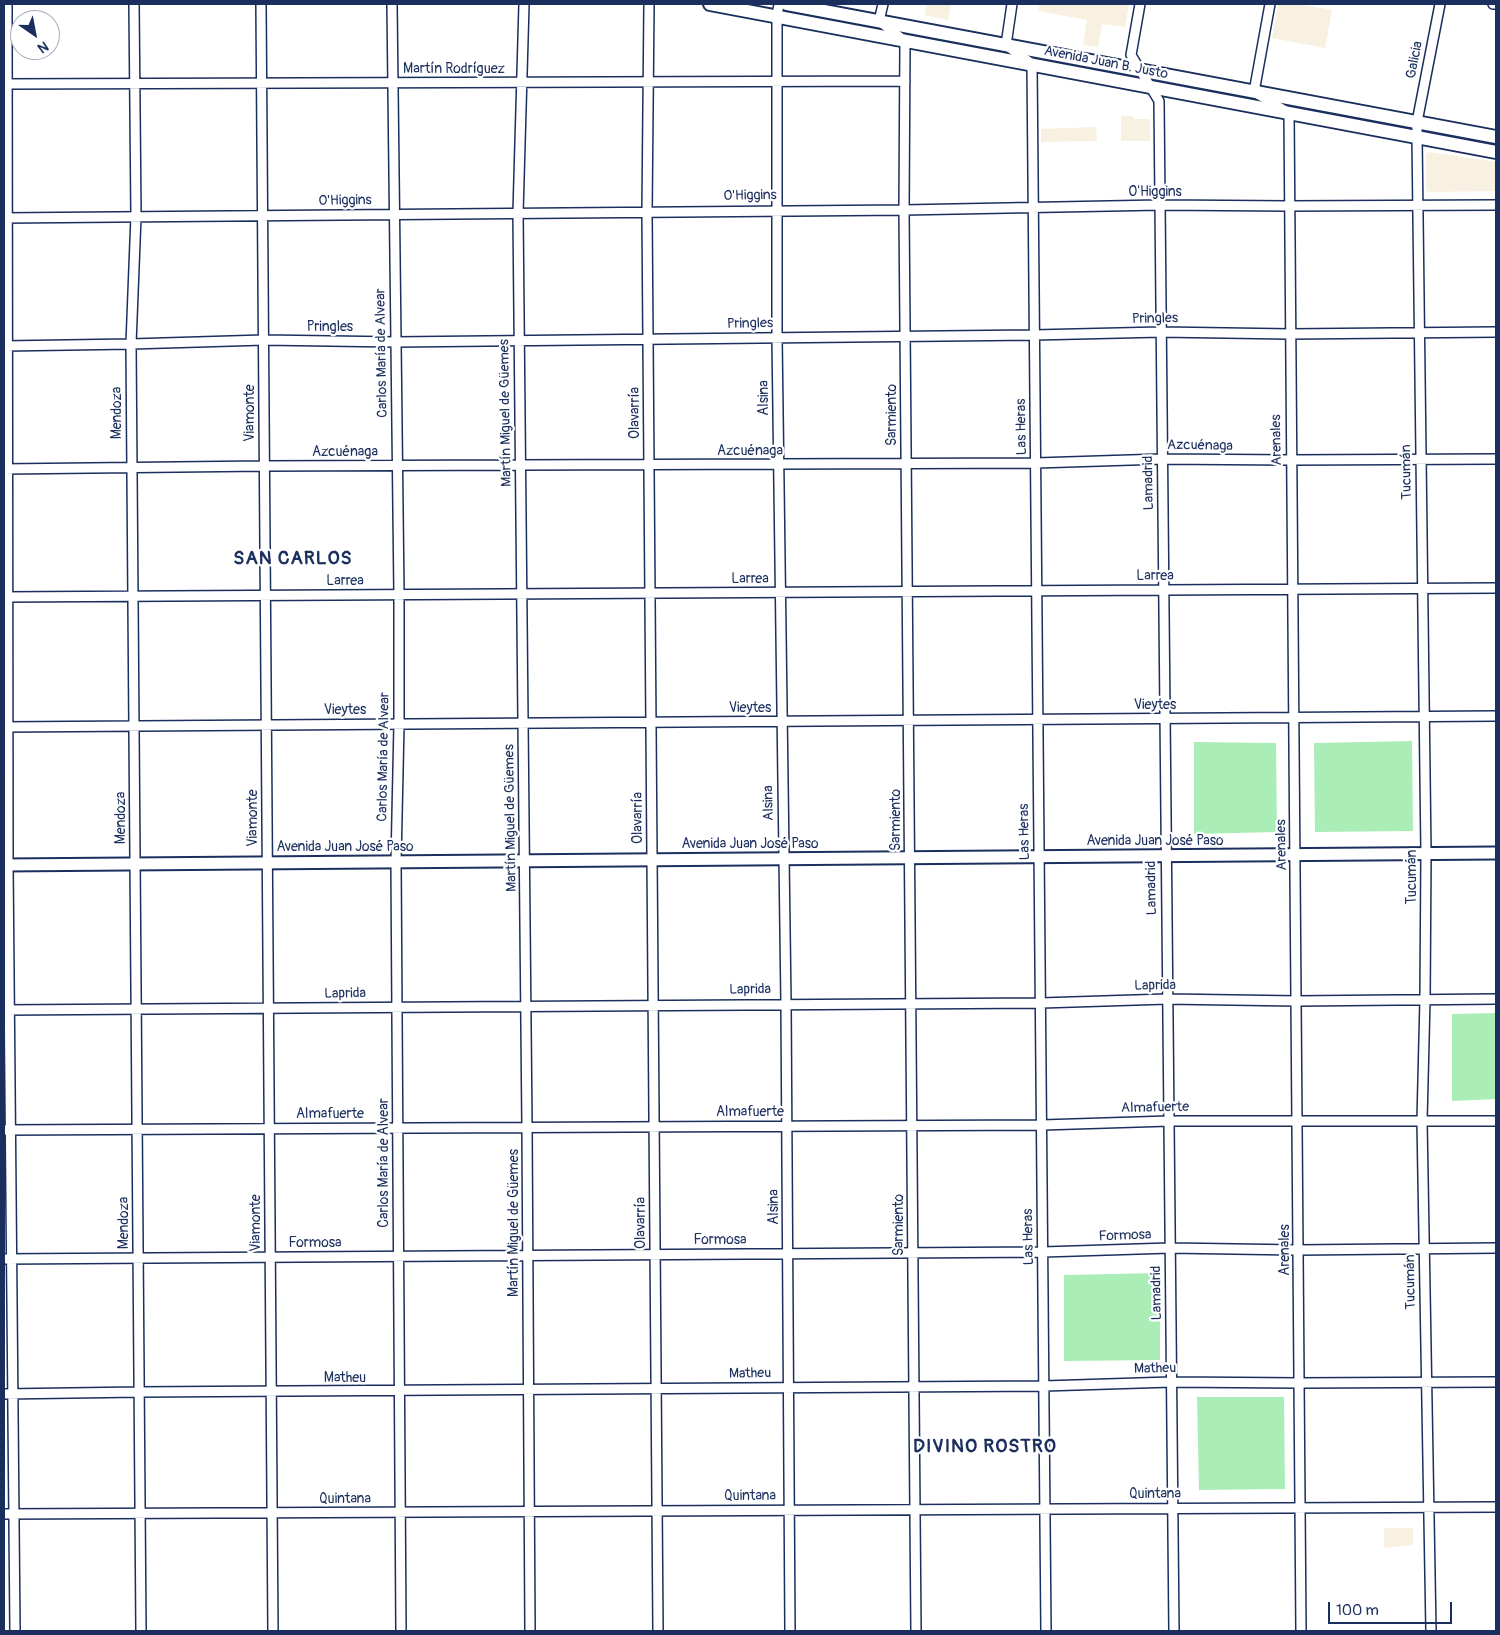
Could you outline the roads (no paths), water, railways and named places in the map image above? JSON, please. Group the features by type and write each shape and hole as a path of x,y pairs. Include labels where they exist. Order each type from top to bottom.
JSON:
{"main road":[{"name":"Avenida Juan B. Justo","path":"710,4 778,10 905,40 1496,152"},
{"name":"Avenida Juan B. Justo","path":"787,4 1496,137"},
{"name":"Avenida Juan José Paso","path":"6,865 1496,853"}],"street":[{"path":"7,4 5,218 8,1394 14,1514 15,1631"},
{"name":"Mendoza","path":"134,4 136,216 131,344 141,1631"},
{"name":"Viamonte","path":"261,4 273,1631"},
{"name":"Carlos María de Alvear","path":"392,4 399,595 396,862 401,1631"},
{"name":"Martín Miguel de Güemes","path":"524,4 518,213 525,861 530,1631"},
{"name":"Olavarría","path":"649,4 647,212 658,1631"},
{"path":"883,4 879,21 905,40"},
{"path":"1012,4 1006,45 1032,64"},
{"name":"Lamadrid","path":"1140,4 1131,55 1159,101 1174,1631"},
{"path":"1270,4 1254,92 1289,113"},
{"name":"Galicia","path":"1417,122 1440,4"},
{"name":"Alsina","path":"778,10 777,338 786,1003 790,1631"},
{"name":"Sarmiento","path":"905,40 904,210 916,1631"},
{"name":"Las Heras","path":"1032,64 1046,1631"},
{"name":"Martín Rodríguez","path":"5,84 905,81"},
{"name":"Arenales","path":"1289,113 1301,1631"},
{"name":"Tucumán","path":"1417,122 1416,205 1426,853 1426,999 1422,1121 1431,1631"},
{"name":"O'Higgins","path":"5,218 904,210 1160,205 1496,205"},
{"name":"Pringles","path":"6,346 264,340 396,342 1161,332 1290,334 1496,332"},
{"name":"Azcuénaga","path":"6,469 1036,463 1162,459 1496,459"},
{"name":"Larrea","path":"6,598 1496,588"},
{"name":"Vieytes","path":"6,726 1496,716"},
{"name":"Laprida","path":"7,1010 786,1003 1041,1003 1167,999 1297,1001 1496,999"},
{"name":"Almafuerte","path":"7,1130 1042,1125 1168,1121 1496,1120"},
{"name":"Formosa","path":"8,1259 1043,1252 1170,1248 1298,1250 1496,1248"},
{"name":"Matheu","path":"8,1394 1044,1386 1171,1382 1496,1382"},
{"name":"Quintana","path":"4,1514 1496,1507"}],"district":[{"name":"SAN CARLOS","path":"293,559"},
{"name":"DIVINO ROSTRO","path":"985,1447"}]}
